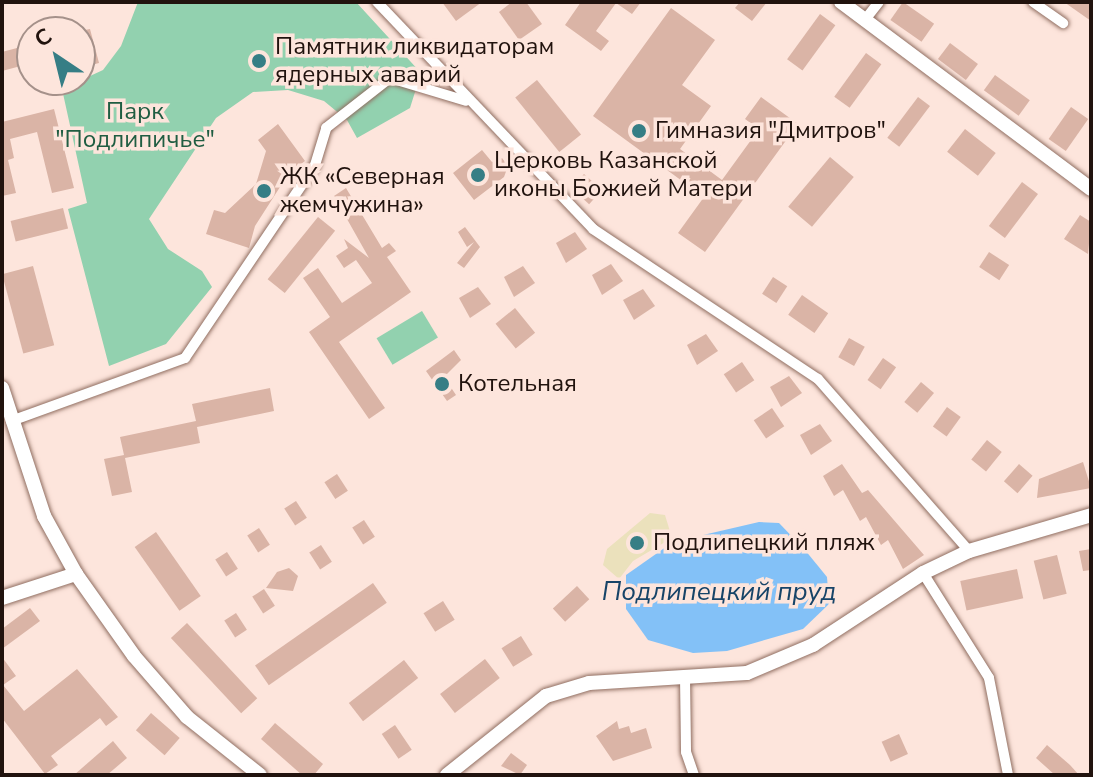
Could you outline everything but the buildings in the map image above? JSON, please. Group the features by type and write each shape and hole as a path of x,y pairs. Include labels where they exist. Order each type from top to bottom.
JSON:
{"street":[{"path":"377,2 593,229 818,379 969,551"},
{"path":"841,2 1091,189"},
{"path":"864,21 879,2"},
{"path":"1033,2 1063,23"},
{"path":"11,421 185,358 315,165 326,128 390,78 472,104"},
{"path":"2,388 44,516 76,574 134,656 187,717 260,775"},
{"path":"447,775 546,696 589,683 747,673 813,645 923,573 969,551 1091,515"},
{"path":"923,573 989,678 1008,775"},
{"path":"2,598 76,574"},
{"path":"685,677 686,752 694,775"}],"green space":[{"name":"Парк \"Подлипичье\"","path":"138,2 356,2 421,73 410,108 357,138 347,120 324,101 288,90 253,92 216,118 149,219 168,249 202,271 212,287 166,344 109,366 68,209 87,203 64,96 96,96 96,73 103,70 121,46"},
{"path":"422,311 438,338 393,365 377,338"}],"sand":[{"name":"Подлипецкий пляж","path":"650,513 665,515 672,538 633,561 619,579 603,565 607,549"}],"water":[{"name":"Подлипецкий пруд","path":"759,522 779,523 805,550 827,577 829,604 803,629 727,651 693,653 648,640 626,609 626,575 673,542"}],"place":[{"name":"Памятник ликвидаторам ядерных аварий","path":"259,61"},
{"name":"Гимназия \"Дмитров\"","path":"639,131"},
{"name":"Церковь Казанской иконы Божией Матери","path":"478,175"},
{"name":"ЖК «Северная жемчужина»","path":"264,191"},
{"name":"Котельная","path":"442,384"},
{"name":"Подлипецкий пляж","path":"637,543"}]}
